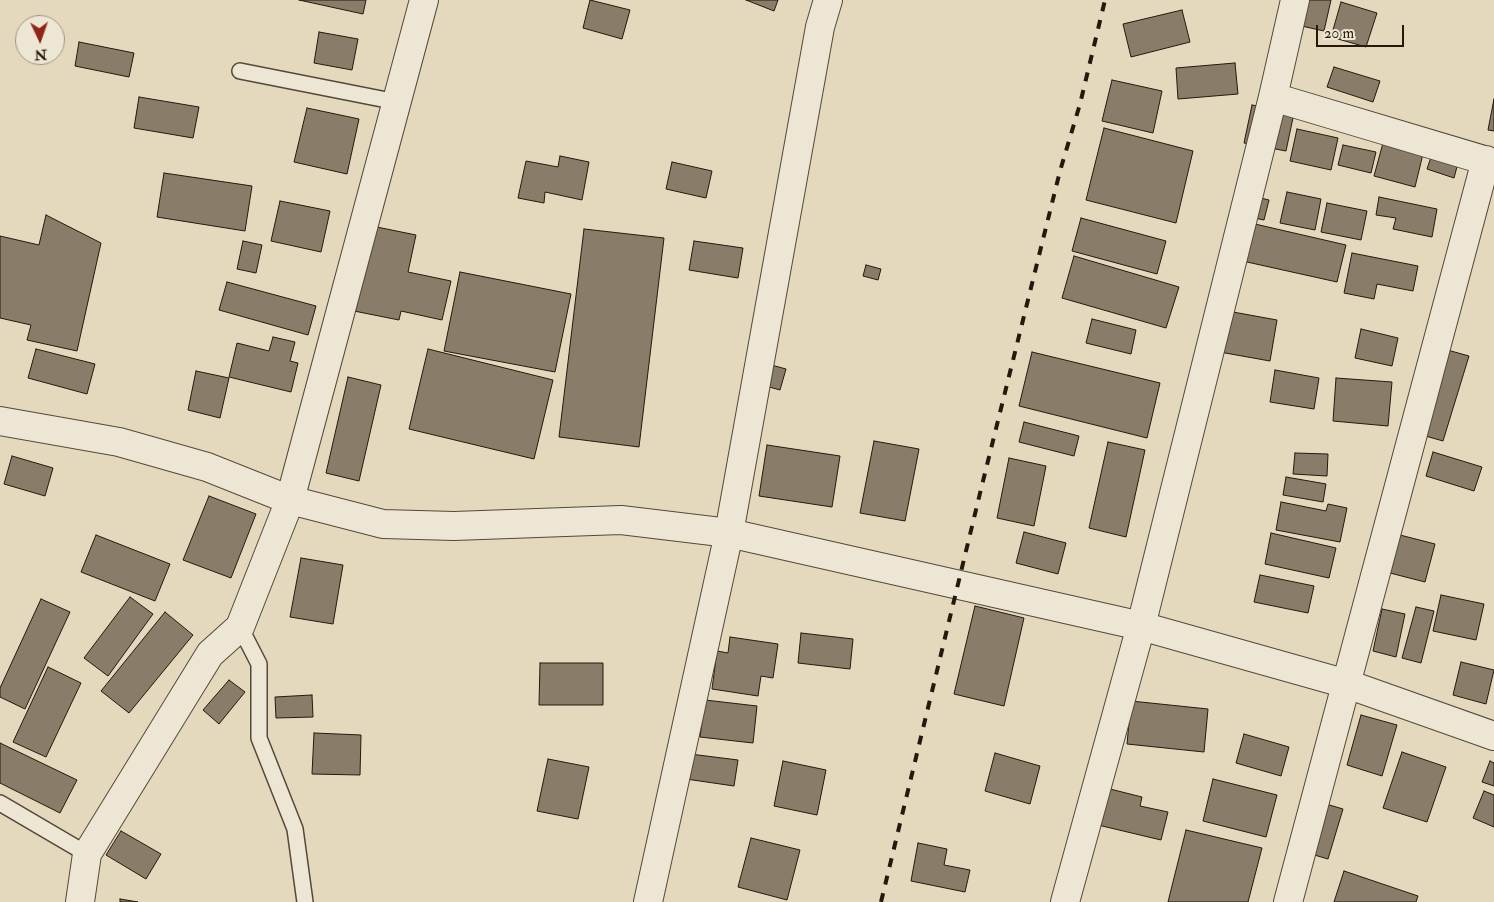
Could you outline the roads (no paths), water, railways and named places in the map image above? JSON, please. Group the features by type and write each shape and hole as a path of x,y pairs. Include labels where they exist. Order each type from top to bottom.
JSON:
{"street":[{"path":"80,902 87,854 210,654 240,627 290,500 424,0"},
{"path":"648,902 729,533 820,27 828,0"},
{"path":"1065,902 1141,626 1273,97 1295,0"},
{"path":"1273,97 1490,162 1288,902"},
{"path":"0,421 119,442 207,467 290,500 383,524 454,526 621,520 729,533 1141,626 1347,684 1494,736"}],"lane":[{"path":"240,71 397,102"},
{"path":"240,627 259,664 259,738 295,829 306,902"},
{"path":"0,803 87,854"}],"railway":[{"path":"881,902 982,485 1060,171 1080,104 1105,0"}]}
